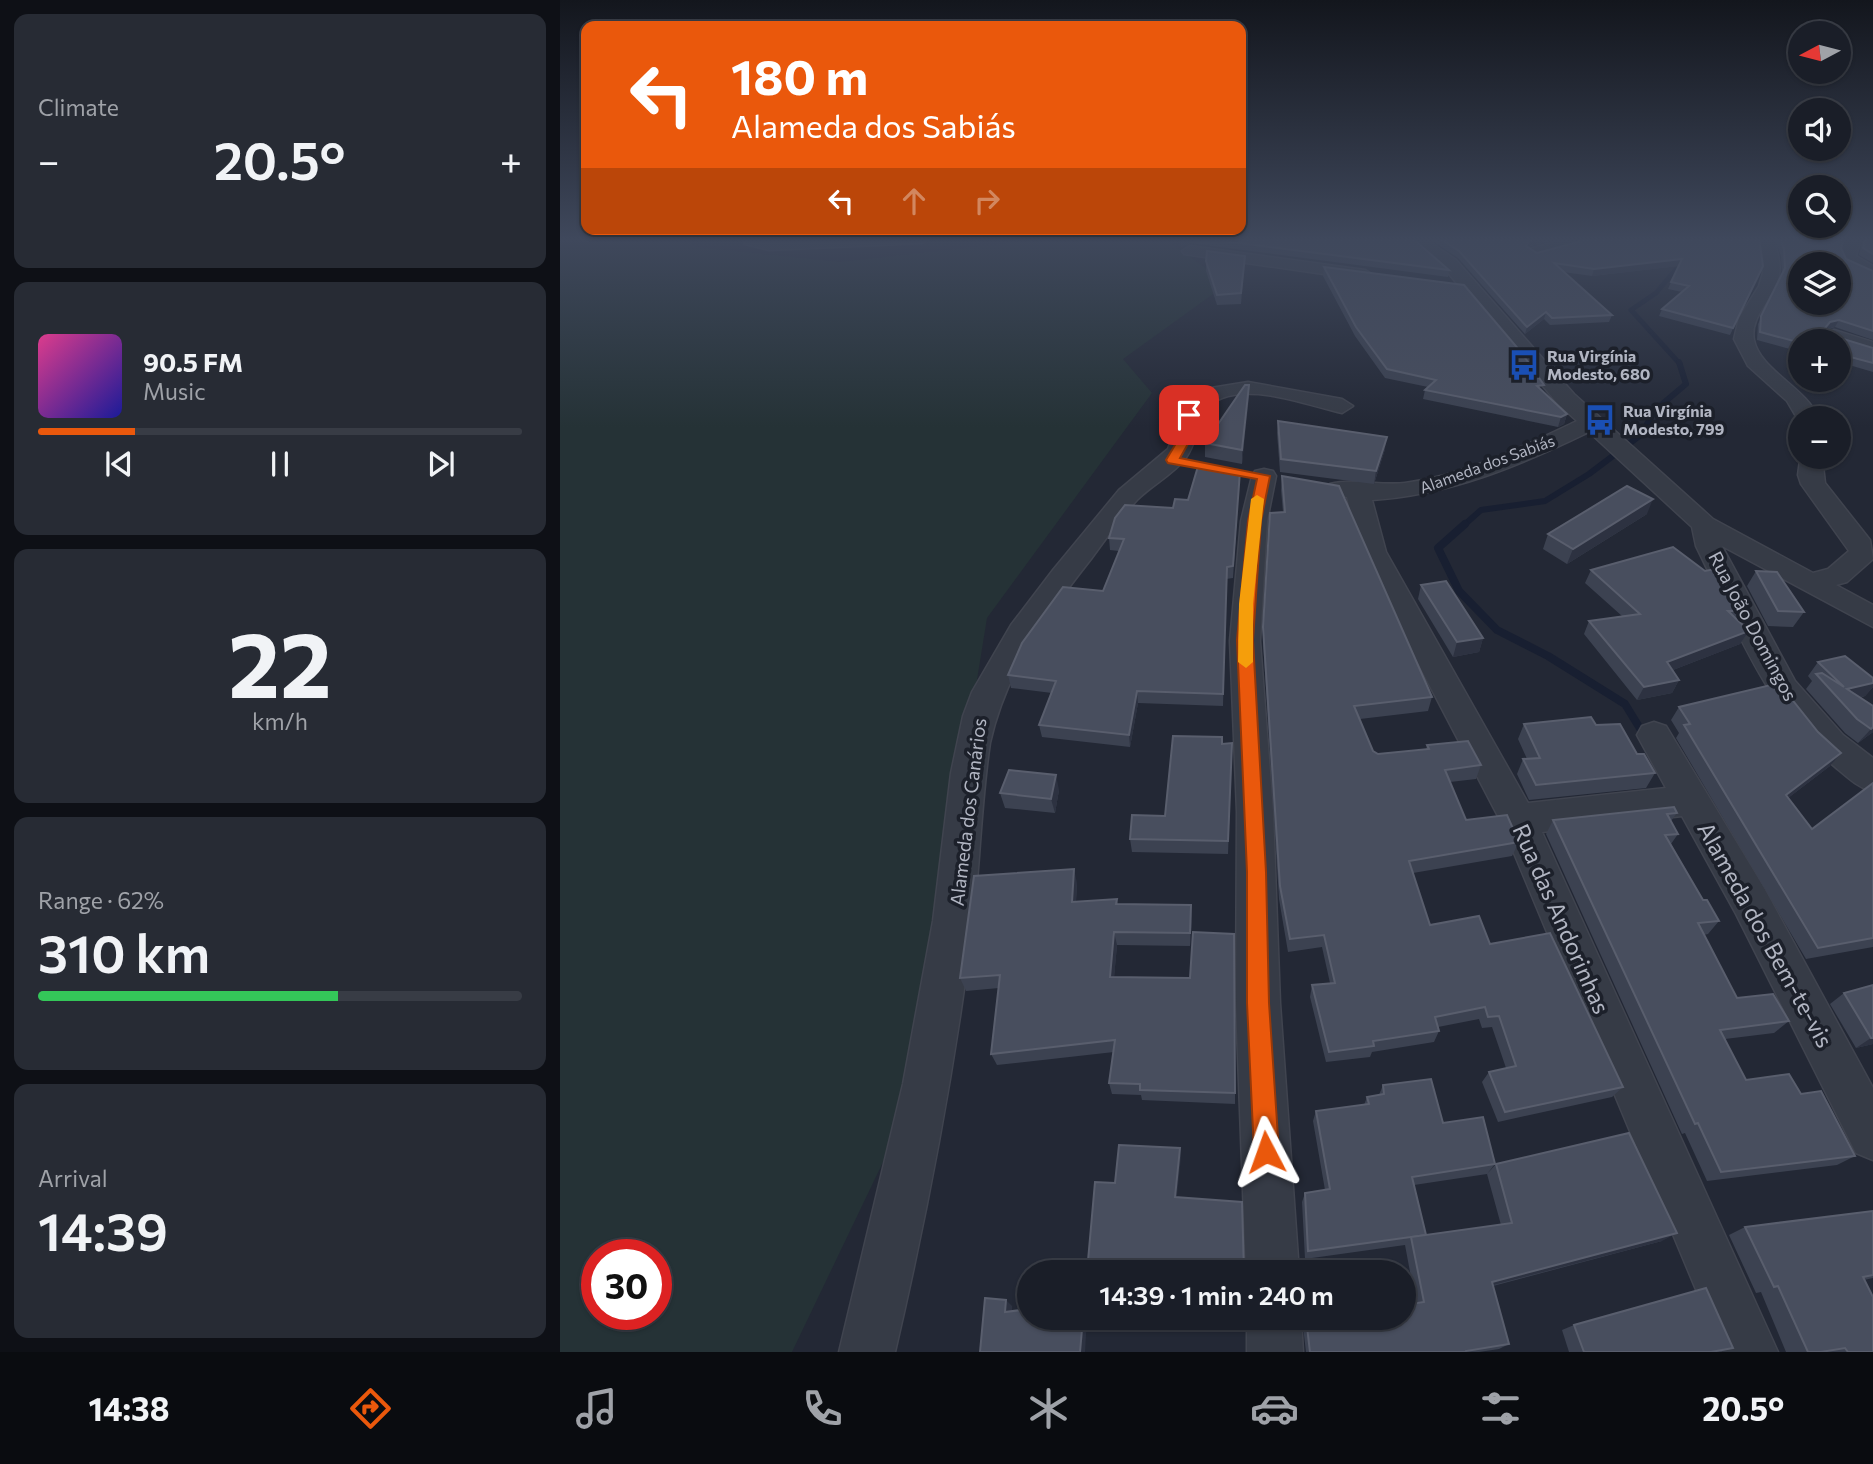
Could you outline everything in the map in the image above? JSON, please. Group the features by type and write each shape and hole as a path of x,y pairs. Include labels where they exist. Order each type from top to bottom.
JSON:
{"street":[{"path":"1483,301 1555,387 1704,525 1873,617"},
{"path":"1761,301 1746,326 1745,341 1763,370 1792,394 1800,406"},
{"path":"1851,341 1873,348"},
{"name":"Alameda dos Canários","path":"867,1352 906,1187 932,1058 958,892 979,715 1002,664 1075,561 1142,482 1183,462 1181,449 1193,408 1215,393 1259,390 1342,406"},
{"name":"Alameda dos Sabiás","path":"1319,486 1359,494 1406,492 1435,486 1529,451 1592,422"},
{"path":"1810,469 1814,484 1857,540 1863,553 1837,576 1811,582"},
{"path":"1265,477 1254,521 1245,640 1255,824 1258,1015 1272,1260"},
{"name":"Rua das Andorinhas","path":"1359,494 1360,508 1373,552 1518,820 1750,1352"},
{"name":"Rua João Domingos","path":"1704,525 1709,546 1783,688 1812,725 1873,778"},
{"name":"Alameda dos Bem-te-vis","path":"1654,735 1750,901 1873,1136"},
{"path":"1518,820 1690,800"},
{"path":"1274,1330 1275,1352"}],"shaded area":[{"path":"560,301 1203,301 1123,359 1152,393 987,618 907,1112 792,1352 560,1352"}],"building":[{"path":"1342,301 1478,301 1521,352 1544,385 1537,386 1567,414 1561,417 1425,390 1436,380 1387,369 1356,327"},
{"path":"1504,301 1596,301 1612,315 1552,318 1546,312 1527,327"},
{"path":"1671,301 1746,301 1733,328 1662,309"},
{"path":"1768,301 1788,301 1788,315 1851,315 1851,301 1873,301 1873,331 1839,320 1830,322 1826,329 1788,329 1788,340 1760,332 1761,316"},
{"path":"1851,341 1873,348 1873,363 1851,357"},
{"path":"1245,385 1249,385 1242,450 1205,443"},
{"path":"1278,421 1387,437 1376,471 1281,459"},
{"path":"1199,463 1240,471 1233,566 1227,567 1223,694 1137,691 1129,735 1039,725 1056,681 1008,675 1022,643 1063,587 1103,591 1124,539 1109,538 1115,518 1125,505 1173,508 1175,499 1188,500"},
{"path":"1282,476 1339,486 1432,697 1354,706 1373,751 1378,754 1429,749 1427,745 1468,741 1481,765 1445,770 1466,820 1507,815 1519,842 1409,861 1430,925 1479,916 1490,944 1550,933 1623,1087 1505,1112 1489,1072 1516,1066 1499,1016 1488,1017 1485,1007 1435,1017 1439,1031 1373,1041 1374,1046 1329,1052 1312,985 1335,983 1324,935 1290,939 1280,886 1263,627 1270,513 1285,512"},
{"path":"1627,486 1653,499 1573,549 1548,534"},
{"path":"1673,547 1705,571 1719,571 1738,611 1728,611 1749,631 1667,662 1679,680 1644,687 1589,621 1640,614 1591,570"},
{"path":"1756,571 1777,572 1804,612 1778,611"},
{"path":"1446,581 1483,638 1457,642 1421,585"},
{"path":"1845,656 1873,678 1873,683 1847,689 1873,706 1871,729 1857,719 1816,674 1822,673 1844,687 1818,662"},
{"path":"1779,683 1818,732 1841,753 1786,795 1812,829 1873,783 1873,938 1818,948 1684,725 1690,724 1679,707"},
{"path":"1591,717 1596,725 1620,724 1637,754 1644,754 1655,773 1536,785 1523,759 1540,758 1524,724"},
{"path":"1173,736 1222,737 1222,744 1232,743 1228,841 1130,839 1132,815 1165,816"},
{"path":"1009,770 1056,775 1051,799 1000,793"},
{"path":"1674,807 1677,813 1667,814 1678,834 1665,835 1703,900 1707,900 1719,921 1698,923 1737,998 1773,994 1789,1021 1720,1030 1746,1080 1789,1074 1801,1094 1821,1091 1855,1156 1721,1172 1698,1123 1695,1124 1553,820"},
{"path":"1074,869 1072,902 1117,899 1116,904 1191,905 1190,933 1114,932 1110,977 1190,978 1193,932 1234,934 1235,1093 1140,1090 1140,1084 1109,1083 1115,1040 991,1054 1000,975 960,978 974,876"},
{"path":"1873,985 1873,1038 1871,1038 1844,993"},
{"path":"1431,1079 1443,1123 1483,1117 1495,1164 1412,1177 1426,1235 1308,1251 1305,1193 1330,1189 1316,1111 1369,1104 1367,1097 1384,1094 1383,1085"},
{"path":"1629,1133 1677,1233 1492,1282 1509,1344 1466,1352 1310,1352 1307,1330 1416,1330 1416,1303 1424,1302 1411,1237 1512,1223 1496,1164"},
{"path":"1119,1145 1180,1148 1175,1197 1242,1202 1244,1260 1088,1260 1095,1182 1115,1183"},
{"path":"1873,1211 1873,1275 1863,1277 1873,1297 1873,1352 1848,1352 1845,1348 1808,1352 1778,1286 1774,1287 1745,1227"},
{"path":"1706,1288 1733,1348 1711,1352 1584,1352 1574,1325"},
{"path":"985,1298 1006,1300 1005,1312 1017,1310 1017,1330 1082,1330 1080,1352 980,1352"}],"waterway":[{"path":"1644,301 1631,310 1679,363"},
{"path":"1463,526 1481,510 1545,501 1589,474 1642,434 1654,411 1686,384 1679,363"},
{"path":"1465,524 1438,548 1459,591 1497,630 1548,656 1625,704 1644,735"},
{"path":"1643,733 1647,739"}],"slow traffic":[{"path":"1246,662 1246,604 1257,499"}],"place":[{"name":"Rua Virgínia Modesto, 680","path":"1524,365"},
{"name":"Rua Virgínia Modesto, 799","path":"1600,420"}],"route":[{"path":"1189,415 1187,435 1172,460 1264,476 1254,521 1245,640 1255,812 1258,1003 1266,1152"}]}
